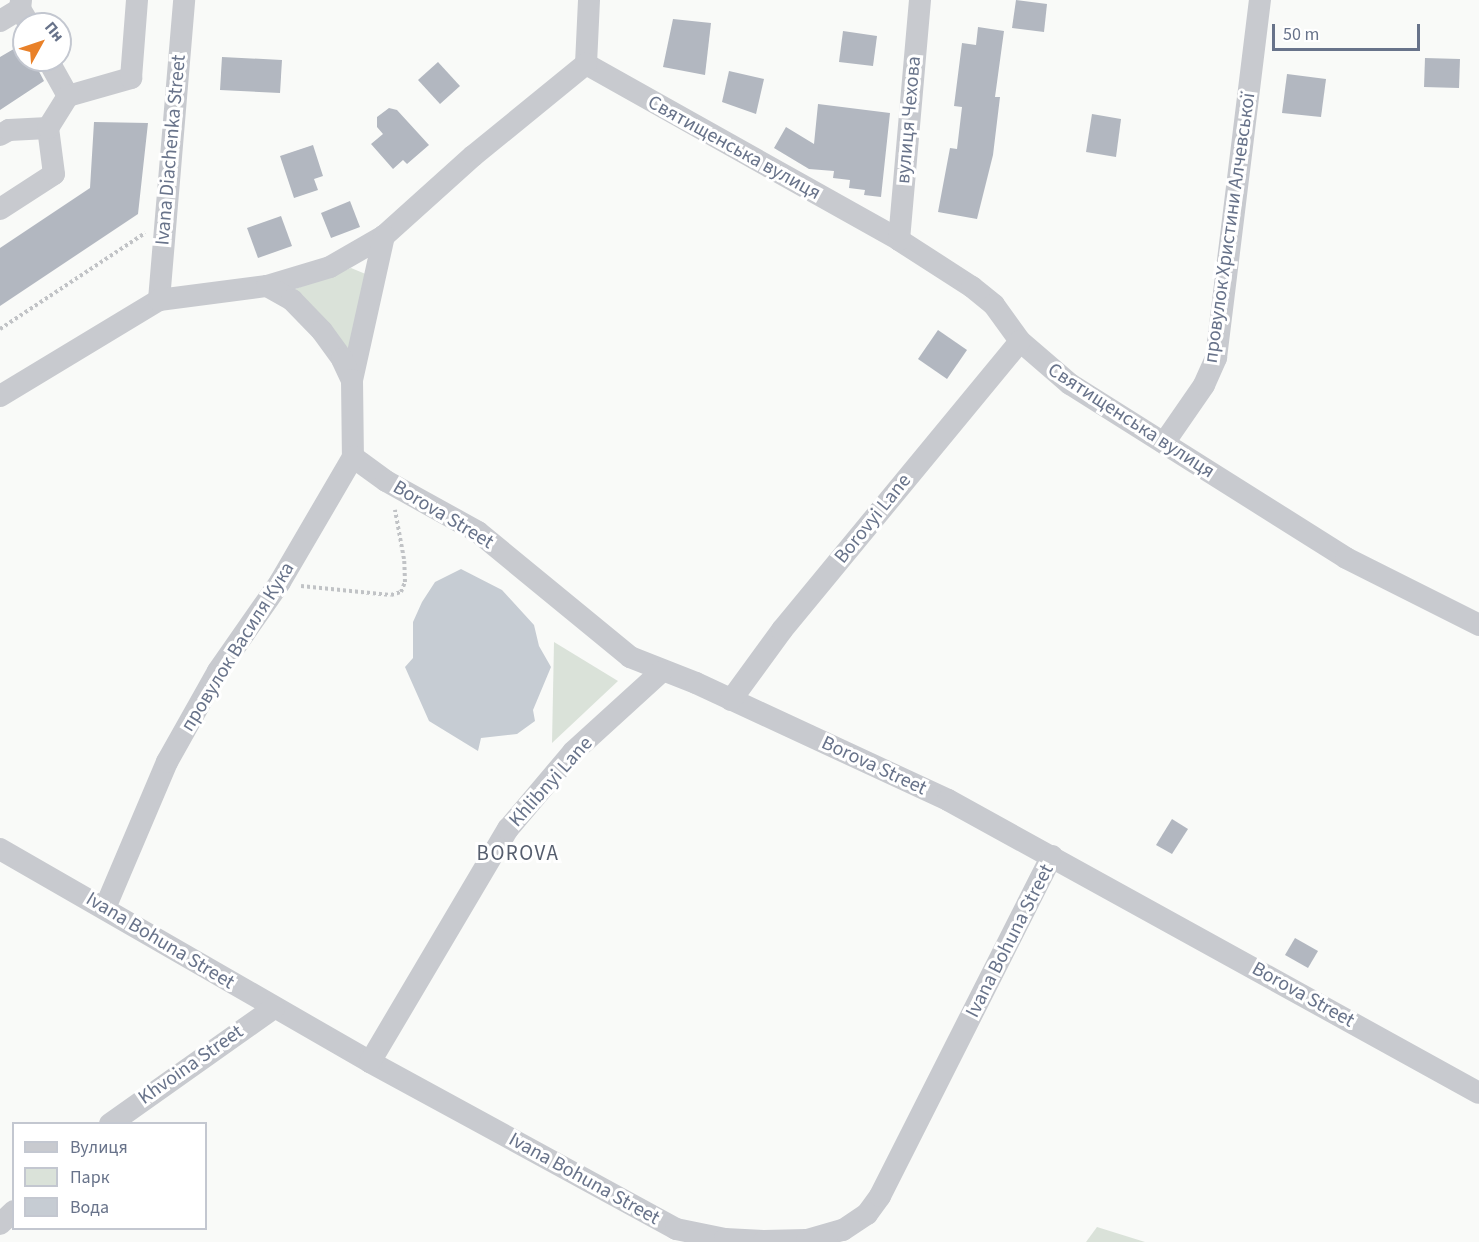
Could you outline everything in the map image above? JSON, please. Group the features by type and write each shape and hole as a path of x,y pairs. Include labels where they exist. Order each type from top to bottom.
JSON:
{"street":[{"path":"0,209 54,174 48,128 68,96 131,78 137,0"},
{"name":"Ivana Diachenka Street","path":"159,300 184,0"},
{"path":"0,396 159,300 267,286 330,267 384,236 473,156 586,64 589,0"},
{"name":"вулиця Чехова","path":"899,240 920,0"},
{"name":"провулок Христини Алчевської","path":"1164,443 1204,385 1216,358 1260,0"},
{"path":"0,21 23,11"},
{"name":"Святищенська вулиця","path":"586,64 899,240 972,287 994,305 1020,341 1070,384 1346,558 1479,626"},
{"path":"55,72 68,96"},
{"path":"0,135 9,130 48,128"},
{"path":"353,457 352,380 384,236"},
{"path":"267,286 292,300 322,331 352,380"},
{"name":"Borovyi Lane","path":"731,700 782,630 1020,341"},
{"name":"Borova Street","path":"353,457 386,481 478,532 630,657 660,672 731,700 948,800 1479,1093"},
{"name":"провулок Василя Кука","path":"105,908 167,762 218,671 280,582 353,457"},
{"name":"Khlibnyi Lane","path":"369,1062 508,829 573,753 660,672"},
{"name":"Ivana Bohuna Street","path":"0,849 369,1062 676,1229 725,1239 808,1241 843,1230 867,1214 880,1196 1053,856"},
{"name":"Khvoina Street","path":"113,1122 274,1008"},
{"path":"0,1224 12,1212"}],"path":[{"path":"0,329 147,231"},
{"path":"280,582 342,592 391,596 401,592 405,582 404,559 386,481"}],"green space":[{"path":"351,268 368,275 353,354 295,289"},
{"path":"554,642 618,681 552,743"},
{"path":"1097,1227 1145,1242 1086,1242"}],"water":[{"path":"461,569 502,590 534,625 539,646 551,667 533,710 535,721 517,734 481,738 478,751 429,721 405,667 413,658 413,622 422,602 435,582"}],"building":[{"path":"1016,0 1047,4 1044,32 1012,28"},
{"path":"673,19 711,23 705,75 663,67"},
{"path":"978,27 1004,31 995,97 1000,97 993,155 977,219 938,212 950,148 957,149 962,107 954,106 962,43 976,45"},
{"path":"843,31 877,36 873,66 839,62"},
{"path":"12,50 12,72 39,72 44,81 0,110 0,57"},
{"path":"222,57 282,60 280,93 220,90"},
{"path":"1425,58 1460,59 1459,88 1424,87"},
{"path":"438,62 460,86 440,104 418,80"},
{"path":"729,71 764,79 756,114 722,102"},
{"path":"1287,74 1326,79 1321,117 1282,113"},
{"path":"818,104 890,113 881,197 864,195 865,190 849,188 850,180 833,178 834,171 809,169 774,148 786,127 814,144"},
{"path":"389,108 397,110 429,145 407,164 403,160 393,169 371,144 383,134 377,127 377,117"},
{"path":"1092,114 1121,119 1116,157 1086,152"},
{"path":"94,122 148,123 138,214 0,306 0,248 90,188"},
{"path":"313,145 323,176 314,179 318,190 294,198 280,156"},
{"path":"350,201 360,227 331,238 321,213"},
{"path":"281,216 292,246 258,258 247,228"},
{"path":"938,330 967,350 947,379 918,359"},
{"path":"1172,819 1188,829 1172,854 1156,845"},
{"path":"1295,938 1318,951 1308,968 1285,955"}],"district":[{"name":"BOROVA","path":"518,853"}]}
